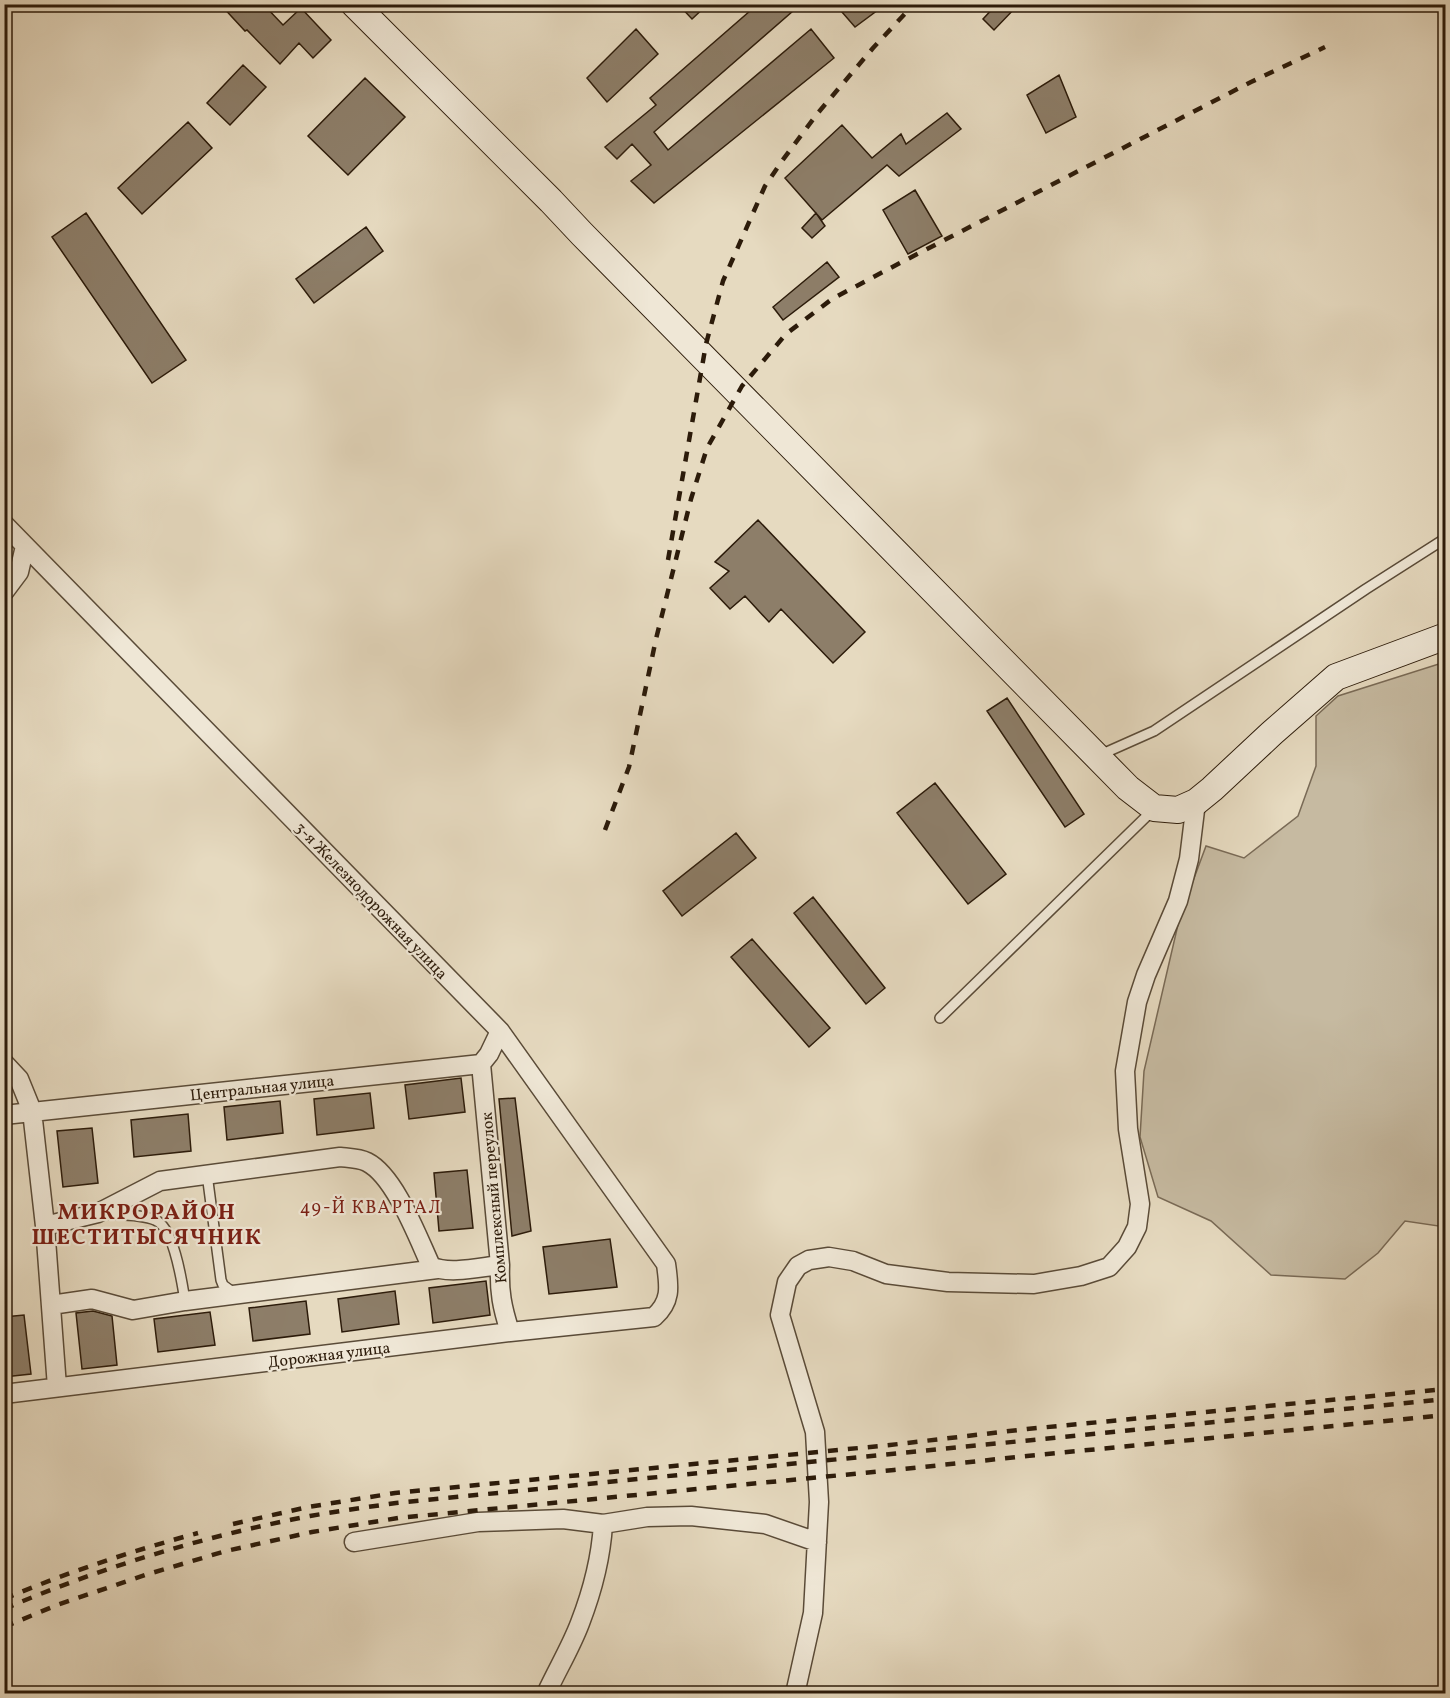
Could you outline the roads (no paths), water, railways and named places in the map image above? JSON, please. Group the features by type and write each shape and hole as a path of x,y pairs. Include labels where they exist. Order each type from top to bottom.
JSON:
{"street":[{"path":"354,4 551,201 1097,757 1128,788 1154,808 1178,810 1196,802 1336,677 1446,636"},
{"name":"3-я Железнодорожная улица","path":"4,524 500,1031 666,1264 669,1283 667,1302 654,1317"},
{"path":"4,592 19,572 25,546"},
{"path":"795,1694 813,1612 819,1502 815,1432 780,1315 787,1281 798,1266 809,1260 829,1257 853,1261 886,1274 948,1282 1034,1284 1081,1276 1109,1266 1127,1247 1137,1227 1140,1204 1128,1129 1125,1071 1137,1002 1146,975 1178,901 1189,859 1196,802"},
{"path":"481,1064 489,1054 500,1031"},
{"path":"4,1063 19,1079 32,1111 45,1226 57,1387"},
{"name":"Центральная улица","path":"4,1115 481,1064"},
{"name":"Комплексный переулок","path":"481,1064 501,1265 502,1308 510,1332"},
{"path":"45,1226 98,1213 160,1181 339,1157 358,1159 378,1169 398,1196 431,1266 438,1269"},
{"path":"51,1305 92,1299 133,1310 185,1301 438,1269 501,1265"},
{"name":"Дорожная улица","path":"4,1394 510,1332 654,1317"},
{"path":"354,1542 477,1522 563,1519 603,1524 647,1517 691,1516 765,1524 817,1542"},
{"path":"546,1694 580,1625 602,1541 603,1524"}],"lane":[{"path":"1097,757 1154,731 1446,538"},
{"path":"940,1018 1154,808"},
{"path":"207,1174 221,1280 223,1286 239,1295"},
{"path":"98,1213 148,1218 164,1225 178,1260 185,1301"}],"railway":[{"path":"668,560 706,344 723,281 765,186 817,114 914,4"},
{"path":"605,830 629,767 656,639 691,499 707,448 742,386 786,334 832,299 1251,82 1325,47"},
{"path":"233,1524 308,1507 395,1493 1446,1389"},
{"path":"4,1609 116,1566 193,1543 310,1516 396,1503 1446,1399"},
{"path":"4,1627 57,1605 226,1551 312,1532 398,1518 1446,1415"},
{"path":"4,1599 100,1563 198,1533"}],"district":[{"name":"49-Й КВАРТАЛ","path":"371,1207"},
{"name":"МИКРОРАЙОН ШЕСТИТЫСЯЧНИК","path":"147,1224"}]}
